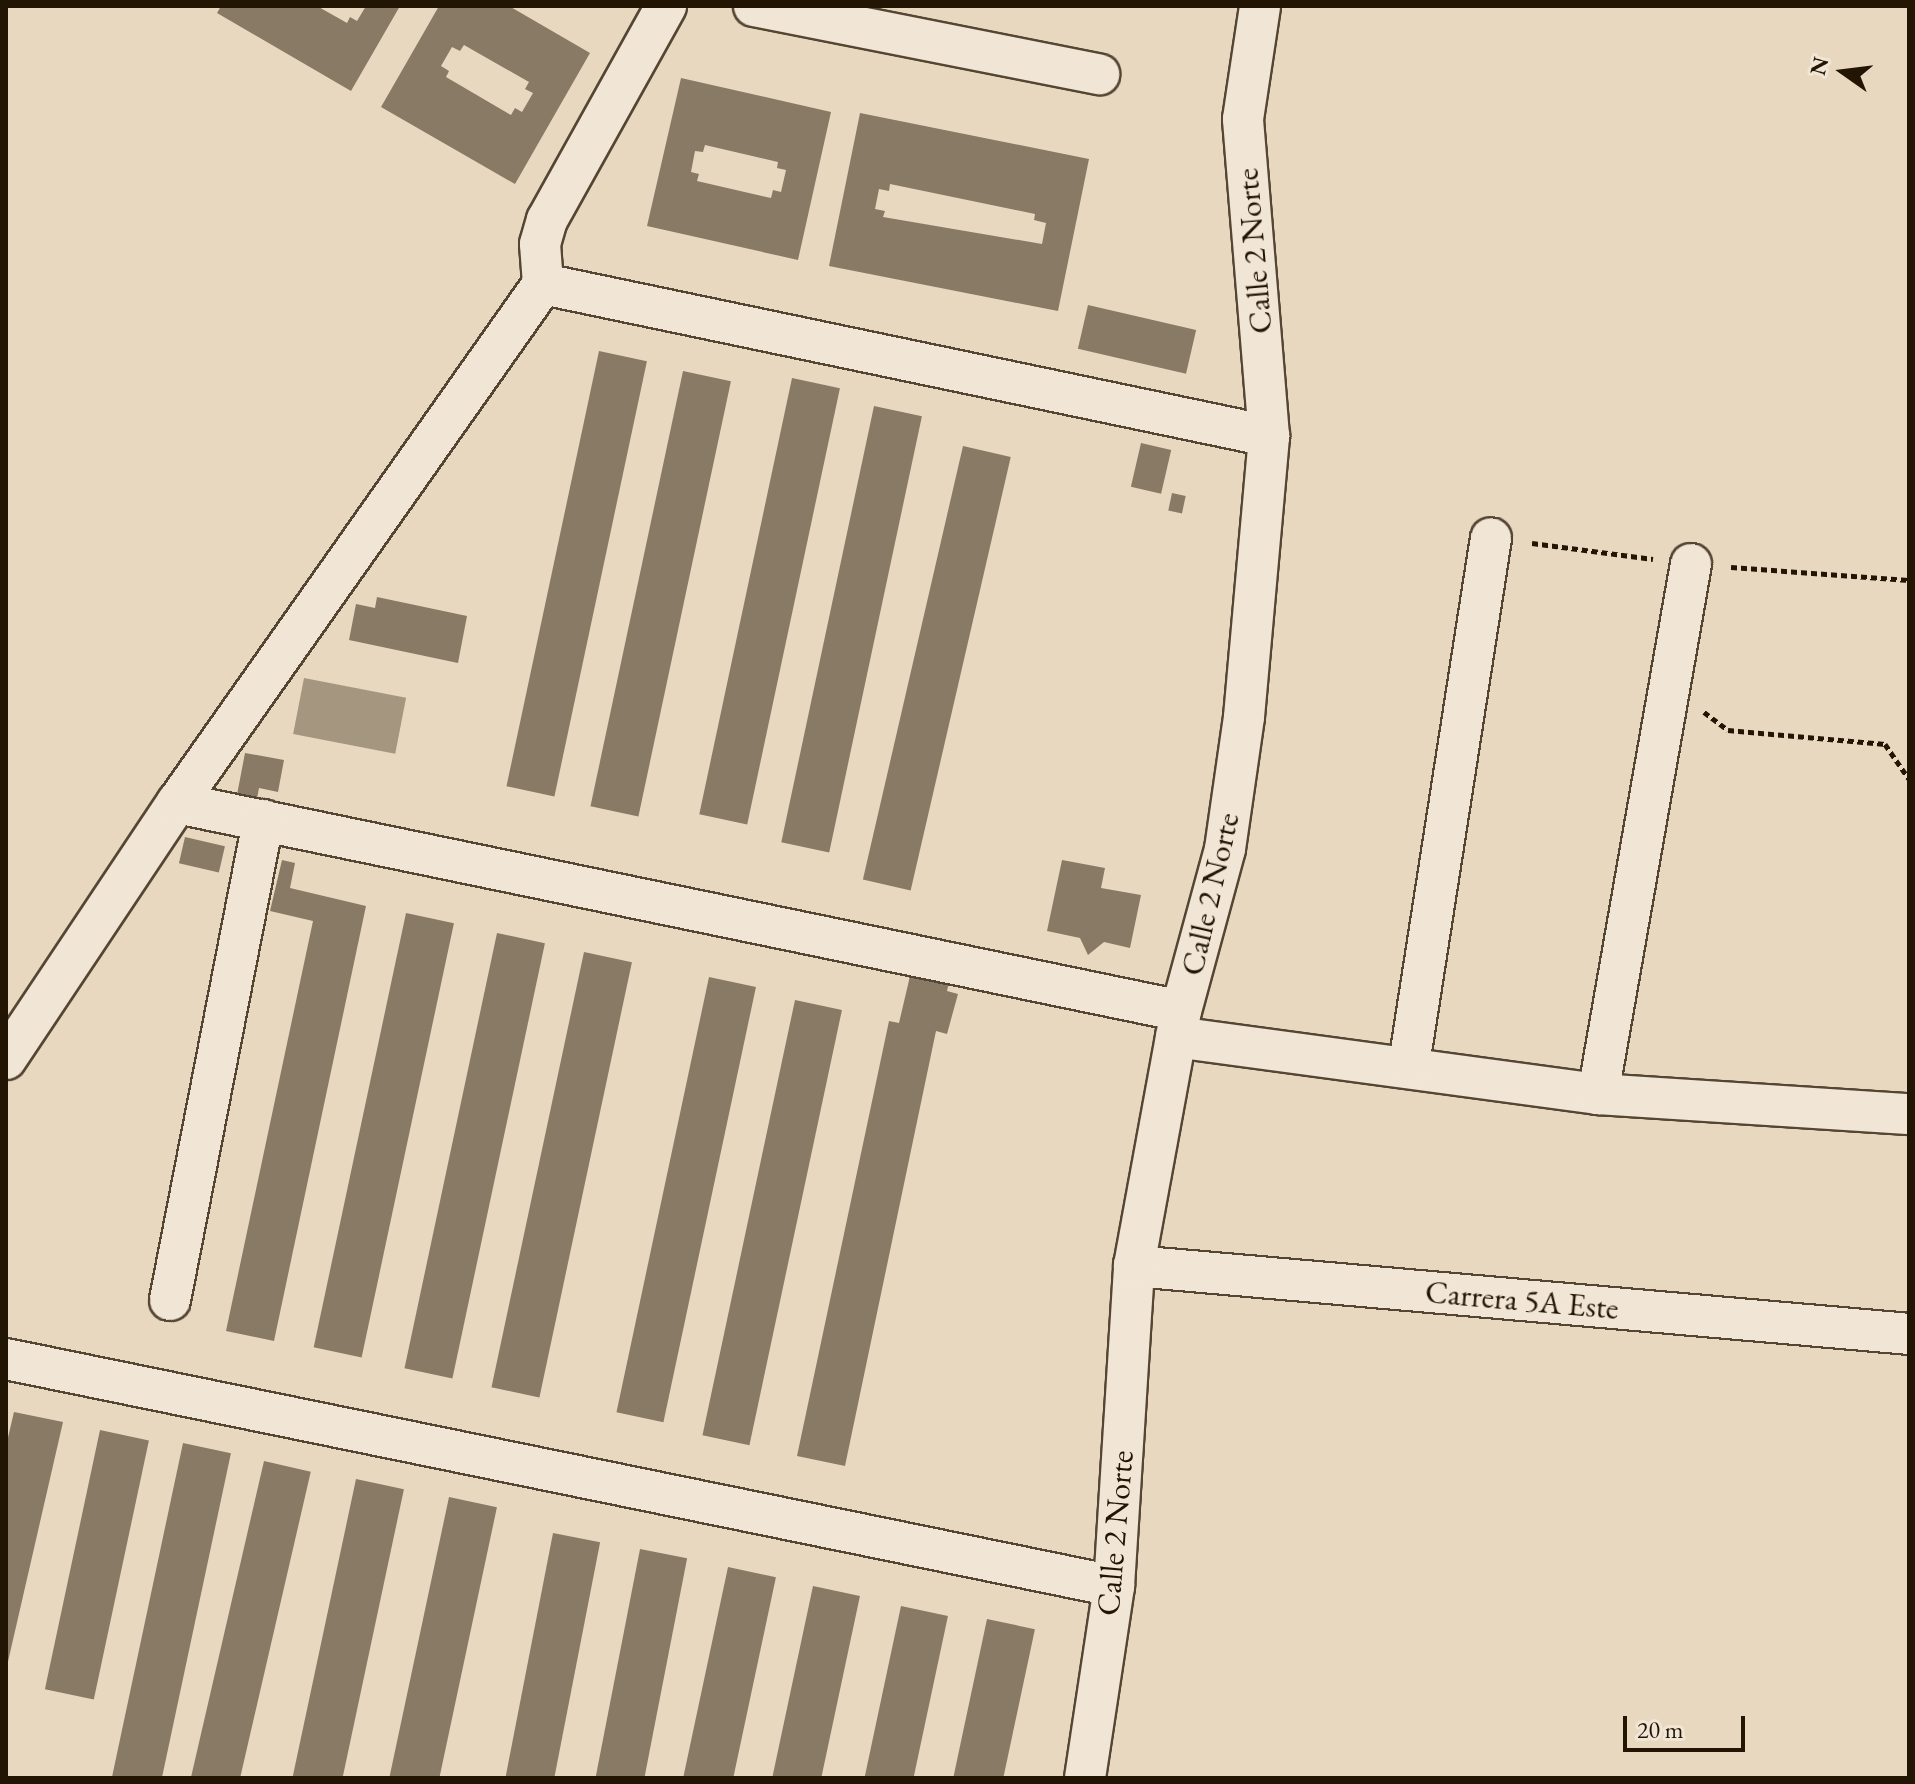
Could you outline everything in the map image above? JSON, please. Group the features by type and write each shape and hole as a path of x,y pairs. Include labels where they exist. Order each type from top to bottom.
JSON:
{"street":[{"path":"6,1059 177,803 543,284 540,244 547,220 666,6"},
{"path":"754,6 1099,74"},
{"name":"Calle 2 Norte","path":"1085,1778 1114,1586 1134,1266 1179,1024 1225,849 1244,717 1269,436 1243,119 1260,6"},
{"path":"543,284 1269,436"},
{"path":"1409,1064 1491,538"},
{"path":"1598,1094 1691,564"},
{"path":"177,803 1142,1003 1179,1024 1598,1094 1909,1114"},
{"path":"170,1300 263,820"},
{"name":"Carrera 5A Este","path":"1134,1266 1909,1334"},
{"path":"6,1359 1114,1586"}],"path":[{"path":"1668,686 1728,730 1885,744 1909,779"}],"shaded area":[{"path":"304,678 406,698 395,754 293,734"}],"building":[{"path":"221,6 317,6 347,23 350,17 357,21 366,6 400,6 351,91 217,13"},
{"path":"439,6 509,6 590,53 515,184 381,107","holes":["464,45 529,82 525,89 533,93 522,112 515,108 511,115 446,77 449,71 441,66 452,47 460,51"]},
{"path":"681,78 831,112 798,260 647,226","holes":["705,145 778,162 777,168 786,170 781,192 773,190 771,198 697,181 699,174 691,172 695,151 703,152"]},
{"path":"860,113 1089,159 1058,311 829,266","holes":["890,184 1035,214 1034,220 1046,223 1042,244 883,217 885,211 875,209 879,189 889,191"]},
{"path":"1088,305 1196,330 1186,374 1078,349"},
{"path":"599,351 647,361 554,796 506,786"},
{"path":"683,371 731,381 638,816 590,806"},
{"path":"792,378 840,388 747,824 699,814"},
{"path":"874,406 922,416 829,852 781,842"},
{"path":"1141,443 1171,450 1161,494 1131,487"},
{"path":"963,446 1011,457 911,891 863,880"},
{"path":"1172,493 1186,496 1182,514 1168,511"},
{"path":"377,597 467,616 458,663 349,640 356,604 375,608"},
{"path":"245,753 284,760 278,792 259,788 256,804 236,800"},
{"path":"185,837 225,846 219,873 179,863"},
{"path":"282,860 295,863 290,888 366,906 274,1341 226,1331 313,921 270,911"},
{"path":"1062,860 1105,868 1101,888 1141,895 1130,948 1104,942 1088,955 1080,938 1047,931"},
{"path":"406,913 454,923 362,1357 314,1347"},
{"path":"497,933 545,943 452,1378 404,1368"},
{"path":"941,940 958,944 947,991 958,994 947,1034 936,1031 845,1466 797,1456 889,1021 899,1023 910,976 931,981"},
{"path":"584,952 632,962 539,1397 491,1387"},
{"path":"709,977 756,987 663,1422 616,1412"},
{"path":"795,1000 842,1010 749,1445 702,1435"},
{"path":"14,1412 63,1422 7,1666 6,1446"},
{"path":"100,1430 149,1440 94,1700 45,1689"},
{"path":"183,1443 231,1453 162,1778 112,1778"},
{"path":"264,1461 311,1472 240,1778 191,1777"},
{"path":"356,1479 404,1489 343,1778 292,1778"},
{"path":"449,1497 497,1507 439,1778 389,1778"},
{"path":"553,1533 600,1542 554,1778 505,1778"},
{"path":"640,1549 687,1558 644,1778 595,1778"},
{"path":"728,1567 776,1577 733,1778 683,1778"},
{"path":"813,1586 860,1596 821,1778 772,1778"},
{"path":"901,1606 948,1616 914,1778 864,1778"},
{"path":"987,1619 1035,1629 1003,1778 953,1777"}]}
